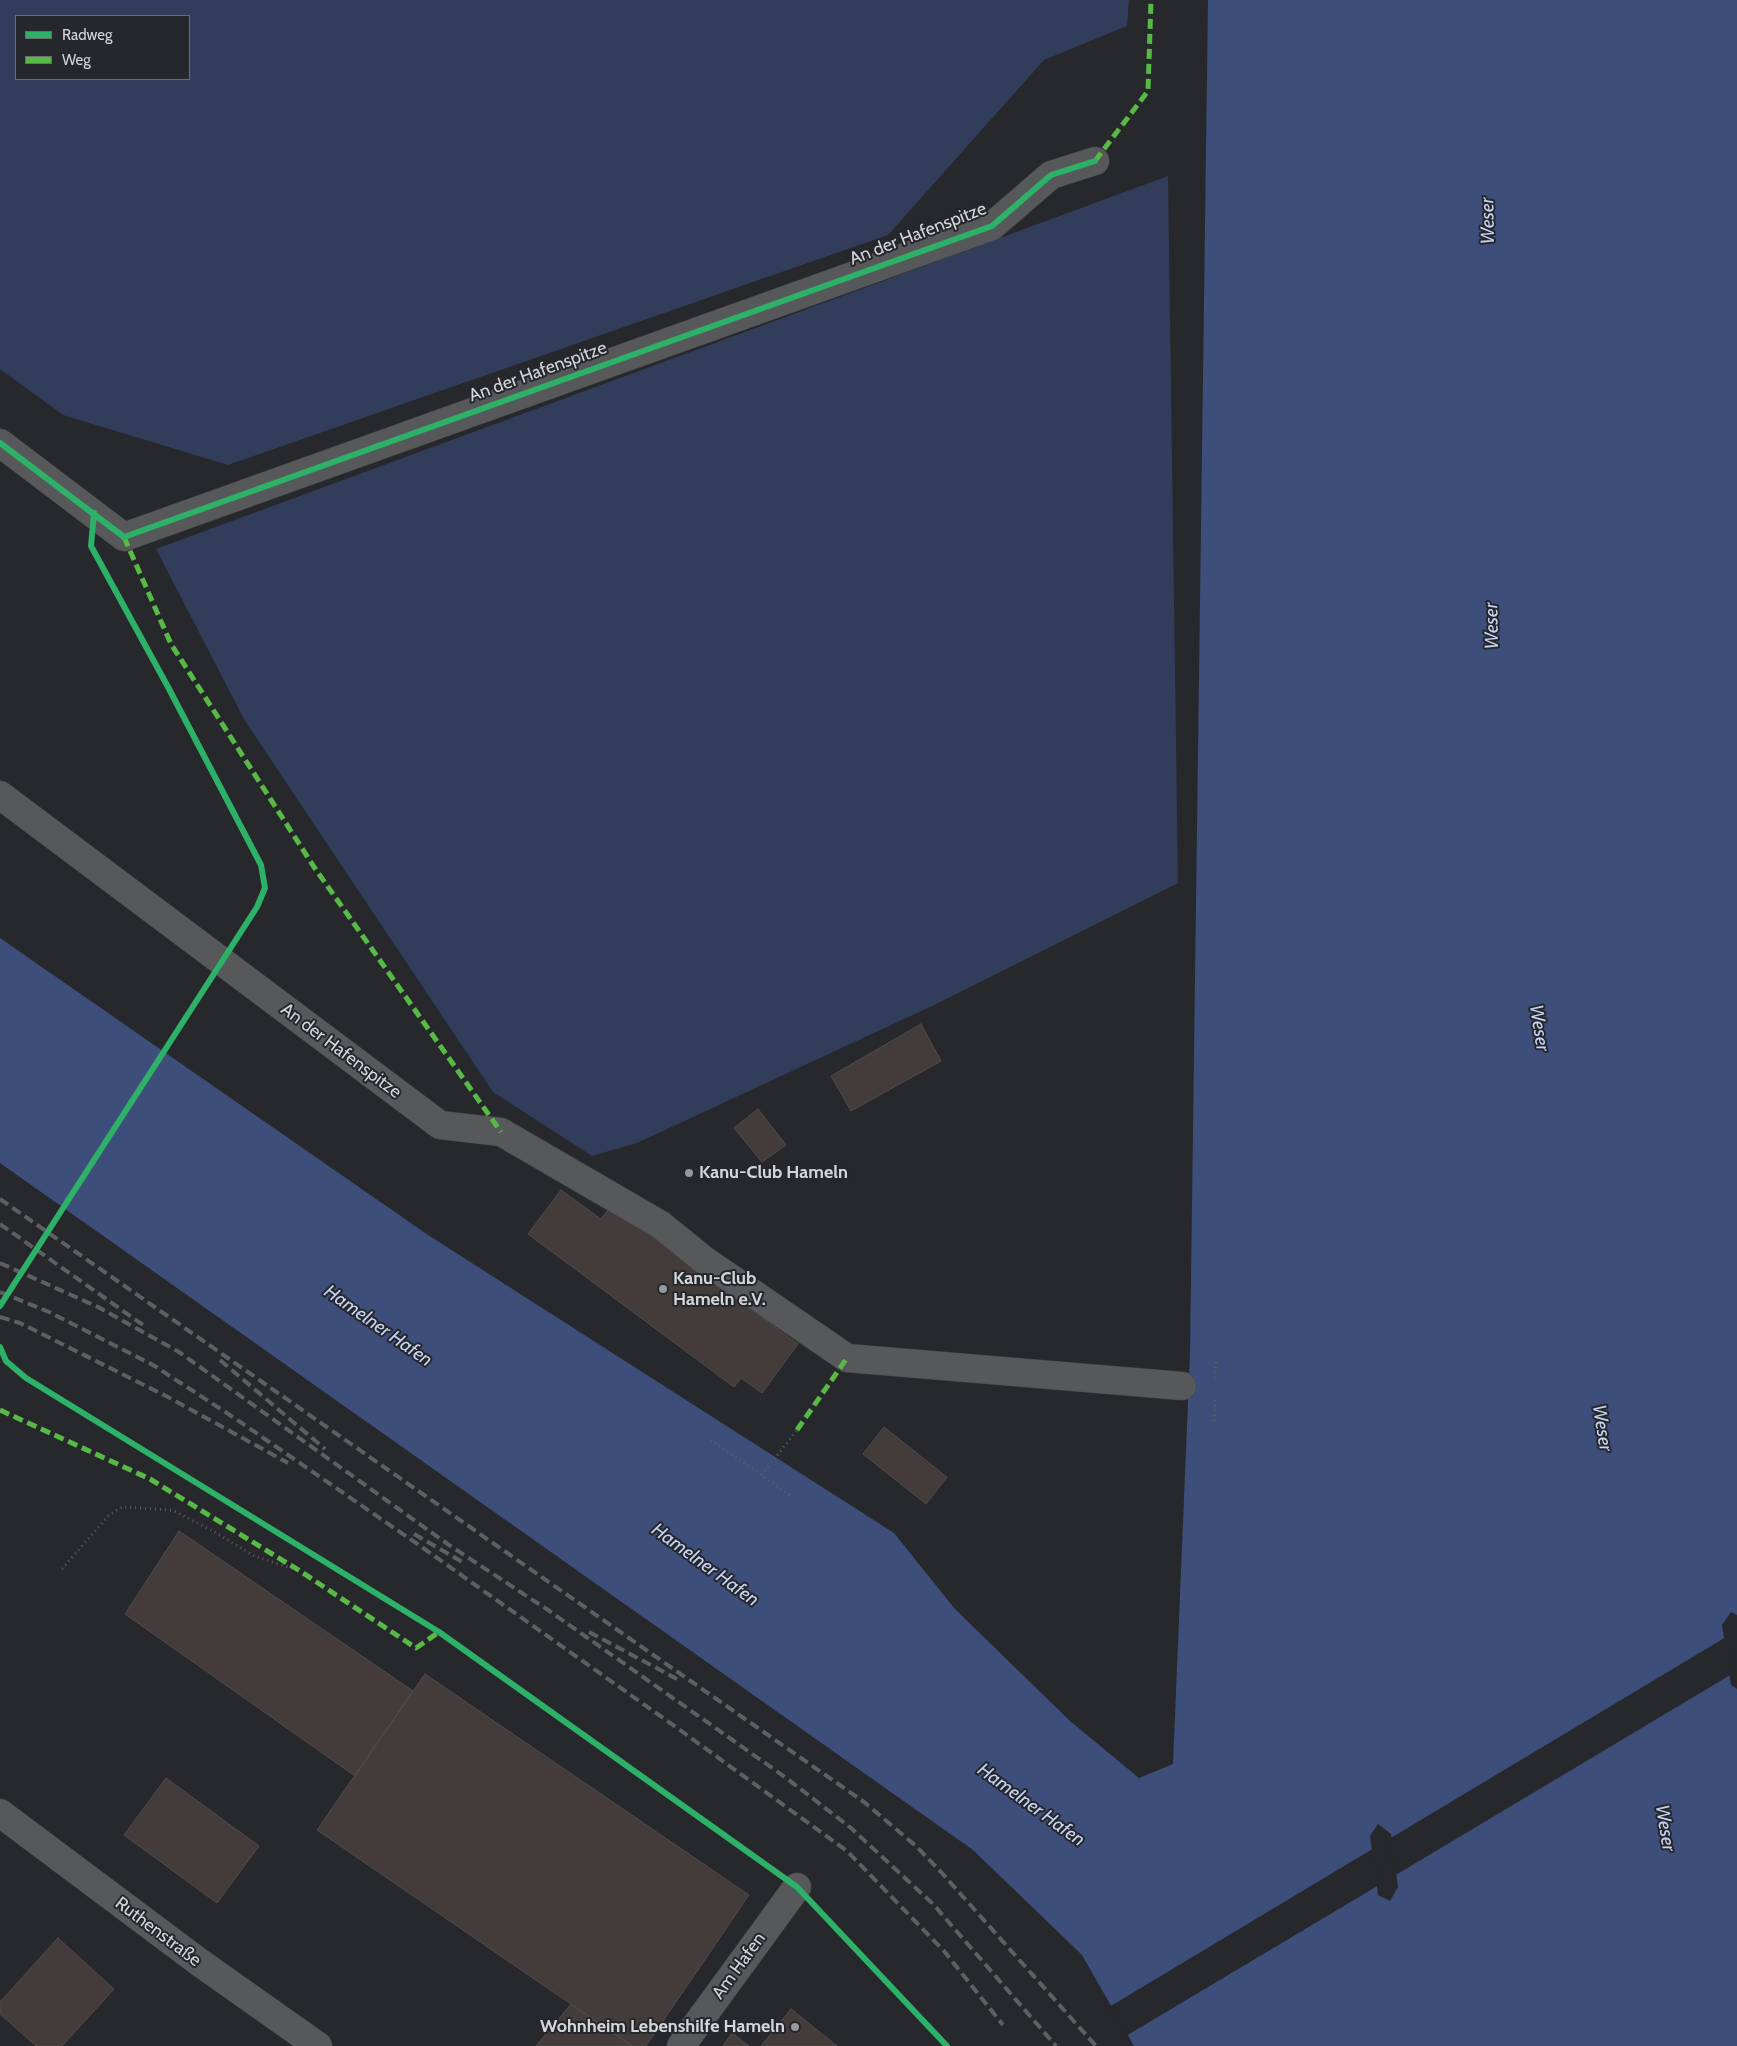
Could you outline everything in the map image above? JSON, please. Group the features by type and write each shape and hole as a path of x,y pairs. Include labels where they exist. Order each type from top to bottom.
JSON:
{"street":[{"name":"An der Hafenspitze","path":"0,443 124,537 992,226 1051,175 1095,161"},
{"name":"An der Hafenspitze","path":"0,795 440,1126 501,1132 661,1225 704,1260 847,1358 1182,1386"},
{"name":"Ruthenstraße","path":"0,1813 199,1962 318,2046"},
{"name":"Am Hafen","path":"681,2046 797,1887"}],"path":[{"path":"762,1476 797,1430"},
{"path":"712,1440 790,1495"},
{"path":"62,1569 109,1516 122,1507 172,1510 213,1530 254,1556 300,1571"}],"shaded area":[{"path":"0,0 1129,0 1127,26 1044,60 888,235 228,465 63,415 0,369"},
{"path":"1168,176 1178,883 932,1006 637,1143 592,1156 493,1092 245,721 156,549"}],"water":[{"path":"1208,0 1737,0 1737,1615 1731,1612 1722,1625 1731,1685 1737,1689 1737,2046 1134,2046 1082,1955 973,1850 0,1163 0,938 428,1235 894,1533 955,1609 1070,1721 1139,1778 1173,1764 1190,1353","holes":["1378,1824 1391,1834 1398,1887 1390,1901 1378,1895 1370,1836"]}],"pier":[{"path":"1726,1637 1732,1674 1394,1876 1389,1839"},
{"path":"1374,1848 1379,1885 1126,2036 1109,2007"}],"building":[{"path":"921,1024 941,1061 851,1111 831,1076"},
{"path":"758,1109 786,1145 762,1162 734,1128"},
{"name":"Kanu-Club Hameln e.V.","path":"561,1190 601,1219 611,1206 798,1344 762,1393 741,1378 734,1387 528,1234"},
{"path":"884,1427 947,1477 926,1504 863,1454"},
{"path":"179,1531 413,1691 355,1776 125,1614"},
{"path":"425,1674 749,1895 646,2046 632,2046 317,1830"},
{"path":"166,1778 259,1846 217,1903 124,1835"},
{"path":"58,1938 114,1989 62,2046 36,2046 0,2014 0,2002"},
{"path":"571,2004 632,2046 536,2046"},
{"name":"Wohnheim Lebenshilfe Hameln","path":"791,2009 837,2046 761,2046"},
{"name":"Wohnheim Lebenshilfe Hameln","path":"732,2033 749,2046 723,2046"}],"railway":[{"path":"0,1199 864,1802 916,1846 941,1872 1096,2046"},
{"path":"0,1224 143,1325"},
{"path":"0,1263 98,1307 179,1352 449,1545 548,1610 785,1777 851,1828 933,1904 1056,2046"},
{"path":"0,1292 49,1312 153,1365 233,1417 416,1543 847,1851 944,1951 1003,2025"},
{"path":"0,1317 20,1323 168,1397 288,1463"},
{"path":"220,1360 325,1449"},
{"path":"414,1534 464,1563"},
{"path":"589,1632 677,1679"}],"marked path":[{"path":"1095,161 1148,91 1151,0"},
{"path":"124,537 171,644 314,867 501,1132"},
{"path":"797,1430 847,1358"},
{"path":"0,1410 150,1479 300,1571 416,1648 439,1632"}],"cycle path":[{"path":"0,443 124,537 992,226 1051,175 1095,161"},
{"path":"0,1306 257,907 265,888 261,865 168,687 91,546 94,513"},
{"path":"0,1347 6,1361 26,1378 439,1632 797,1887 947,2046"}],"place":[{"name":"Kanu-Club Hameln","path":"689,1173"},
{"name":"Kanu-Club Hameln e.V.","path":"663,1289"},
{"name":"Wohnheim Lebenshilfe Hameln","path":"795,2027"}],"water label":[{"name":"Weser","path":"1488,221"},
{"name":"Weser","path":"1492,626"},
{"name":"Weser","path":"1539,1028"},
{"name":"Hamelner Hafen","path":"378,1326"},
{"name":"Weser","path":"1602,1428"},
{"name":"Hamelner Hafen","path":"705,1565"},
{"name":"Hamelner Hafen","path":"1031,1805"},
{"name":"Weser","path":"1665,1828"}]}
